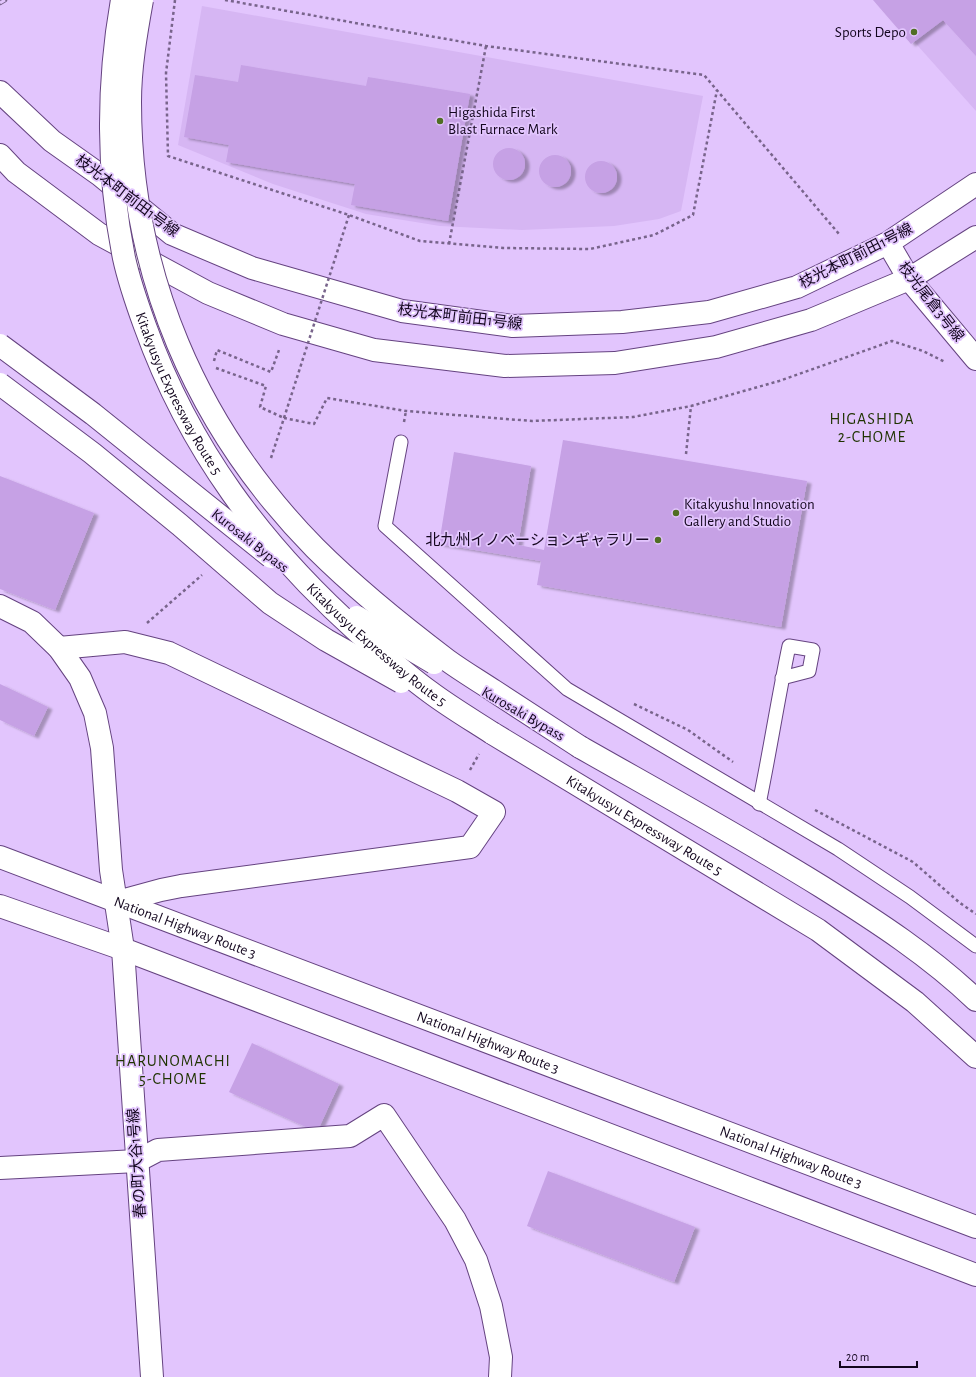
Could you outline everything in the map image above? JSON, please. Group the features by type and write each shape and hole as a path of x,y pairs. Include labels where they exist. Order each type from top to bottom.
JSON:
{"main road":[{"name":"Kitakyusyu Expressway Route 5","path":"122,0 117,29 111,91 115,201 124,259 139,310 159,365 187,424 226,486 266,538 320,597 375,648 429,692 492,733 818,930 915,1002 976,1057"},
{"name":"Kitakyusyu Expressway Route 5","path":"142,0 136,33 130,100 132,161 141,226 155,285 177,343 203,399 235,451 273,502 322,554 366,594 449,661 580,747 780,861 878,922 951,976 976,1000"},
{"name":"枝光本町前田1号線","path":"0,92 52,141 100,175 172,234 252,268 402,311 514,326 622,322 709,312 797,287 888,243 923,221 976,184"},
{"path":"0,155 16,172 99,234 208,293 283,324 374,350 505,366 615,363 716,347 811,320 909,279 976,237"},
{"name":"枝光尾倉3号線","path":"888,243 909,279 976,360"},
{"name":"Kurosaki Bypass","path":"0,345 93,414 295,576 384,634 580,747"},
{"path":"0,384 92,453 180,525 270,603 326,640 492,733"},
{"name":"春の町大谷1号線","path":"0,606 32,622 59,648 80,678 95,713 102,748 111,870 123,950 152,1377"},
{"path":"59,648 125,642 169,653 457,791 494,812 470,847 174,888 117,902"},
{"name":"National Highway Route 3","path":"0,857 976,1227"},
{"path":"0,906 123,950 976,1275"},
{"path":"0,1168 137,1161 158,1150 350,1136 384,1115 455,1220 476,1260 491,1306 501,1357 500,1377"}],"lane":[{"path":"402,442 385,526 567,689 759,804 838,849 910,897 976,946"},
{"path":"759,804 782,678"}],"path":[{"path":"175,0 166,73 168,156 349,215 420,241 503,248 590,249 654,235 693,215 717,90"},
{"path":"225,0 486,46 704,74 839,234"},
{"path":"449,244 486,46"},
{"path":"270,463 349,215"},
{"path":"279,350 271,372 217,350 212,366 266,386 260,407 284,418 314,424 327,398 406,411 532,422 633,417 691,406 779,381 892,341 923,352 950,364"},
{"path":"686,454 691,406"},
{"path":"125,642 208,570"}],"shaded area":[{"path":"877,0 976,0 976,111"},
{"name":"Higashida First Blast Furnace Mark","path":"202,6 703,96 681,211 659,219 614,226 522,230 440,226 366,214 273,184 178,145"}],"building":[{"name":"Sports Depo","path":"873,0 976,0 976,56 943,20 911,44"},
{"path":"241,65 366,86 368,77 470,94 448,221 351,205 355,184 226,162 229,145 184,137 195,75 238,82"},
{"path":"509,148 518,151 522,155 525,164 522,173 518,177 509,180 500,177 496,173 493,164 496,155 500,151"},
{"path":"555,155 564,158 568,162 571,171 568,180 564,184 555,187 546,184 542,180 539,171 542,162 546,158"},
{"path":"601,161 610,164 614,168 617,177 614,186 610,190 601,193 592,190 588,186 585,177 588,168 592,164"},
{"name":"Kitakyushu Innovation Gallery and Studio","path":"563,440 807,481 781,627 537,585 541,561 439,544 454,452 531,466 518,545 544,550"},
{"path":"0,476 94,513 55,610 0,589"},
{"path":"0,684 48,707 34,736 0,720"},
{"path":"252,1043 339,1084 317,1132 229,1092"},
{"path":"548,1171 695,1227 674,1282 527,1226"}],"railway":[{"path":"0,3 5,0"}],"place":[{"name":"Sports Depo","path":"914,32"},
{"name":"Higashida First Blast Furnace Mark","path":"440,121"},
{"name":"Kitakyushu Innovation Gallery and Studio","path":"676,513"},
{"name":"北九州イノベーションギャラリー","path":"658,540"}],"district":[{"name":"HIGASHIDA 2-CHOME","path":"872,428"},
{"name":"HARUNOMACHI 5-CHOME","path":"173,1070"}]}
